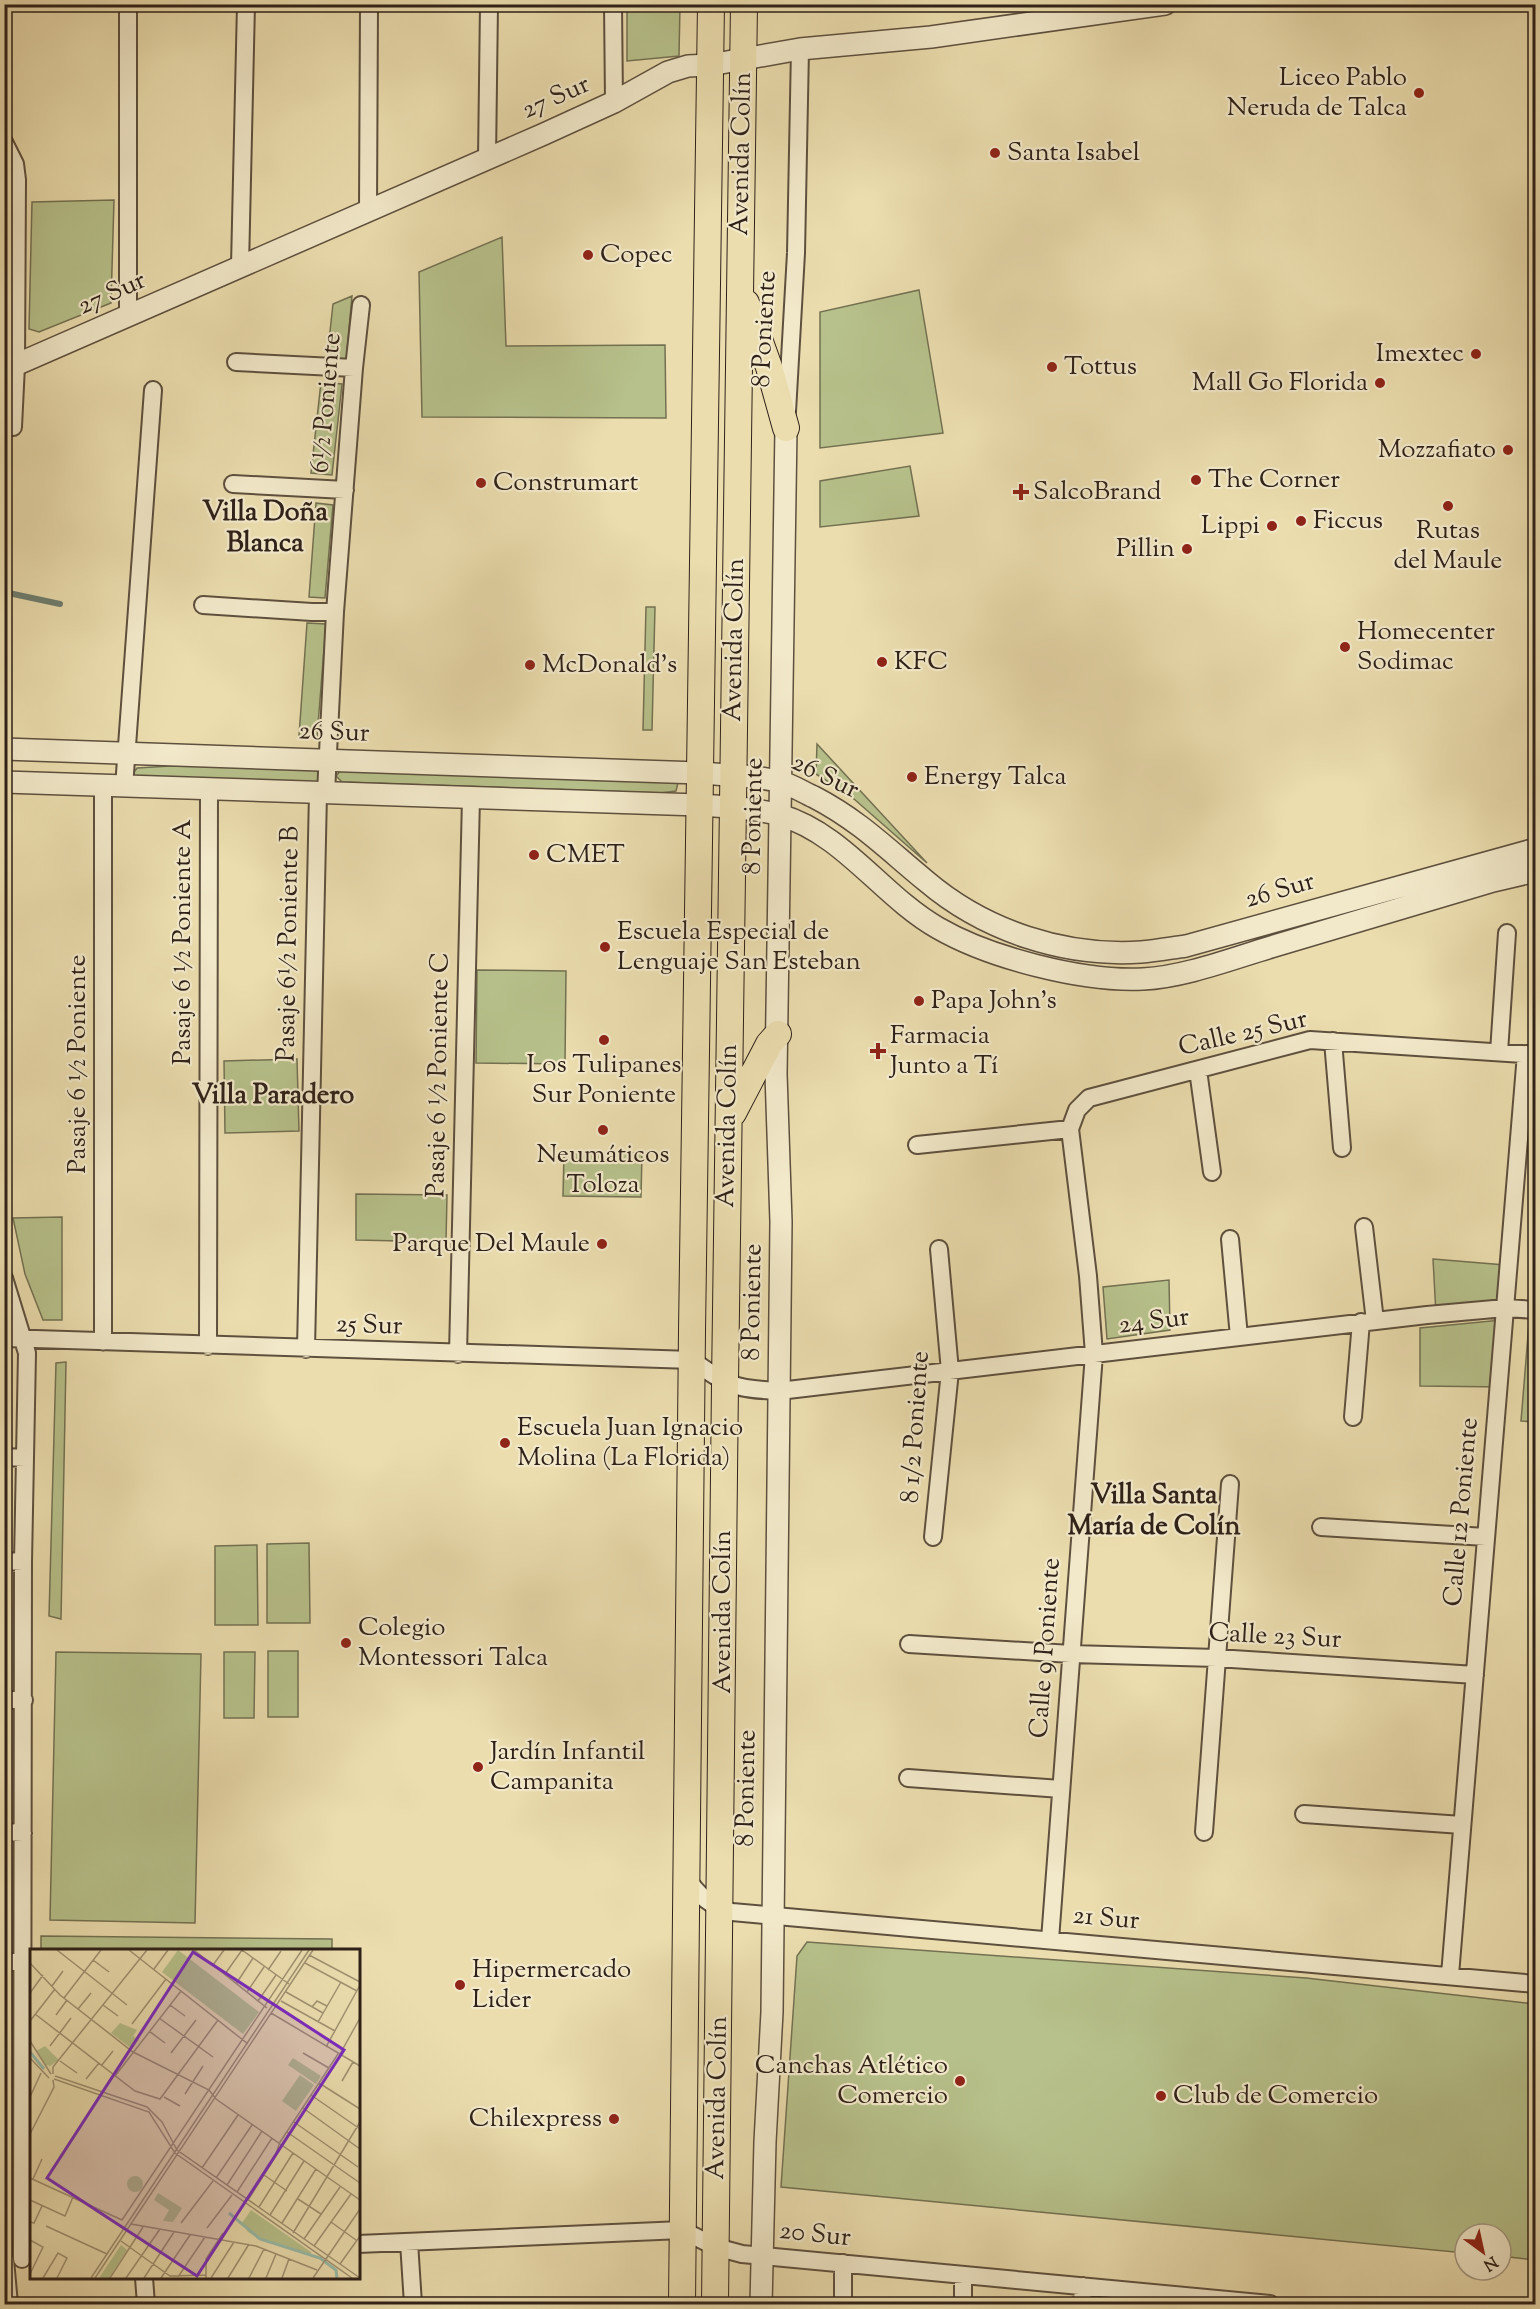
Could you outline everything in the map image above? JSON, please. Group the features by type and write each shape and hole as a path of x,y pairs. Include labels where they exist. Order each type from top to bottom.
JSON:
{"main road":[{"name":"Avenida Colín","path":"682,2304 699,773 711,4"},
{"name":"Avenida Colín","path":"716,2304 725,1383 744,4"},
{"path":"740,286 769,367 786,428"},
{"path":"729,1124 741,1094 769,1044 778,1034"}],"street":[{"path":"128,4 128,316"},
{"path":"240,266 246,4"},
{"path":"368,210 369,4"},
{"path":"487,159 489,4"},
{"path":"613,4 614,102"},
{"name":"27 Sur","path":"10,367 614,102 676,68 710,65 800,49 931,37 1165,4"},
{"name":"8 Poniente","path":"761,2304 765,2142 771,2045 773,1915 781,1222 776,1089 786,428 796,253 800,49"},
{"path":"4,142 15,164 17,180 10,367 13,428"},
{"name":"6½ Poniente","path":"322,793 327,759 335,612 354,368 362,305"},
{"path":"236,362 354,368"},
{"name":"Pasaje 6 ½ Poniente","path":"103,1342 114,786 125,753 153,390"},
{"path":"233,484 345,490"},
{"path":"203,605 335,612"},
{"path":"4,763 14,749"},
{"name":"26 Sur","path":"14,749 699,773 781,782 841,812 885,844 926,882 950,899 1000,927 1028,938 1084,951 1143,952 1186,946 1536,849"},
{"name":"26 Sur","path":"4,782 733,807 780,816 802,824 832,843 921,917 965,943 1000,956 1030,963 1077,973 1118,978 1153,977 1218,963 1493,881 1536,871"},
{"name":"Pasaje 6 ½ Poniente A","path":"208,1346 209,790"},
{"name":"Pasaje 6½ Poniente B","path":"306,1349 322,793"},
{"name":"Pasaje 6 ½ Poniente C","path":"458,1354 471,798"},
{"path":"1499,1052 1507,933"},
{"path":"1118,978 1141,961 1143,952"},
{"name":"Calle 25 Sur","path":"1077,1110 1089,1098 1310,1040 1531,1054"},
{"path":"1333,1041 1342,1148"},
{"name":"Calle 12 Poniente","path":"1450,1975 1505,1308 1531,1054"},
{"path":"1198,1070 1212,1172"},
{"name":"Calle 9 Poniente","path":"1050,1940 1094,1354 1089,1287 1070,1129 1077,1110"},
{"path":"917,1145 1070,1129"},
{"path":"1353,1417 1368,1322 1364,1227"},
{"path":"1230,1239 1239,1337"},
{"name":"8 1/2 Poniente","path":"933,1537 950,1371 939,1249"},
{"path":"4,1278 27,1353 23,1562 22,1962 27,2116 16,2260 9,2304"},
{"name":"24 Sur","path":"725,1383 743,1389 779,1392 1368,1322 1505,1308 1536,1310"},
{"name":"25 Sur","path":"4,1338 692,1360"},
{"path":"692,1360 725,1383"},
{"path":"4,1457 25,1458"},
{"path":"1204,1832 1230,1484"},
{"path":"1321,1527 1486,1537"},
{"path":"4,1561 23,1562"},
{"name":"Calle 23 Sur","path":"909,1644 1071,1654 1217,1658 1474,1675"},
{"path":"4,1700 24,1701"},
{"path":"908,1778 1061,1789"},
{"path":"1304,1814 1462,1825"},
{"path":"4,1832 23,1833"},
{"path":"686,1877 702,1897 721,1909"},
{"name":"21 Sur","path":"721,1909 1536,1984"},
{"path":"4,1962 22,1962"},
{"name":"20 Sur","path":"360,2244 682,2230 716,2247 735,2253 1083,2286 1208,2301 1270,2304"},
{"path":"409,2242 413,2304"},
{"path":"843,2263 843,2304"},
{"path":"963,2275 963,2304"},
{"path":"144,2279 146,2304"},
{"path":"1082,2304 1083,2286"}],"green space":[{"path":"627,5 680,5 679,56 627,61"},
{"path":"114,200 111,303 39,332 29,329 32,202"},
{"path":"502,237 506,346 665,345 666,418 422,417 419,272"},
{"path":"919,290 943,433 820,448 820,312"},
{"path":"352,296 346,362 327,359 333,304"},
{"path":"321,382 342,384 332,475 311,473"},
{"path":"910,466 919,516 820,527 820,481"},
{"path":"316,503 333,505 325,598 309,597"},
{"path":"646,607 655,607 652,730 643,730"},
{"path":"307,623 326,624 317,737 299,736"},
{"path":"817,744 927,863 854,799 816,774"},
{"path":"204,764 315,768 321,777 315,786 131,776 137,768"},
{"path":"342,769 674,779 678,783 676,791 660,793 342,782 336,776"},
{"path":"477,970 566,971 565,1064 476,1063"},
{"path":"297,1059 299,1131 225,1133 224,1061"},
{"path":"564,1153 642,1153 641,1197 563,1196"},
{"path":"356,1194 447,1195 446,1242 356,1240"},
{"path":"62,1217 62,1320 43,1320 25,1274 13,1218"},
{"path":"1433,1259 1517,1266 1514,1307 1436,1314"},
{"path":"1169,1280 1170,1330 1107,1339 1103,1287"},
{"path":"1511,1319 1505,1387 1420,1386 1420,1328"},
{"path":"1529,1323 1535,1324 1535,1422 1521,1421"},
{"path":"66,1362 61,1619 49,1616 56,1363"},
{"path":"309,1543 310,1623 267,1623 267,1544"},
{"path":"257,1545 258,1625 215,1625 215,1546"},
{"path":"268,1651 298,1651 298,1717 268,1717"},
{"path":"56,1652 201,1654 195,1923 50,1920"},
{"path":"224,1652 255,1652 254,1718 224,1718"},
{"path":"41,1936 332,1939 332,1949 41,1949"},
{"name":"Club de Comercio","path":"807,1942 1306,1978 1535,2004 1535,2260 1513,2257 1513,2222 1453,2222 1453,2252 781,2187 797,1956"}],"waterway":[{"path":"4,592 60,604"}],"place":[{"name":"Liceo Pablo Neruda de Talca","path":"1419,93"},
{"name":"Santa Isabel","path":"995,153"},
{"name":"Copec","path":"588,255"},
{"name":"Imextec","path":"1476,354"},
{"name":"Tottus","path":"1052,367"},
{"name":"Mall Go Florida","path":"1380,383"},
{"name":"Mozzafiato","path":"1508,450"},
{"name":"The Corner","path":"1196,480"},
{"name":"Construmart","path":"481,483"},
{"name":"SalcoBrand","path":"1021,492"},
{"name":"Rutas del Maule","path":"1448,506"},
{"name":"Ficcus","path":"1301,521"},
{"name":"Lippi","path":"1272,526"},
{"name":"Pillin","path":"1187,549"},
{"name":"Homecenter Sodimac","path":"1345,647"},
{"name":"KFC","path":"882,662"},
{"name":"McDonald's","path":"530,665"},
{"name":"Energy Talca","path":"912,777"},
{"name":"CMET","path":"534,855"},
{"name":"Escuela Especial de Lenguaje San Esteban","path":"605,947"},
{"name":"Papa John's","path":"919,1001"},
{"name":"Los Tulipanes Sur Poniente","path":"604,1040"},
{"name":"Farmacia Junto a Tí","path":"878,1051"},
{"name":"Neumáticos Toloza","path":"603,1130"},
{"name":"Parque Del Maule","path":"602,1244"},
{"name":"Escuela Juan Ignacio Molina (La Florida)","path":"505,1443"},
{"name":"Colegio Montessori Talca","path":"346,1643"},
{"name":"Jardín Infantil Campanita","path":"478,1767"},
{"name":"Hipermercado Lider","path":"460,1985"},
{"name":"Canchas Atlético Comercio","path":"960,2081"},
{"name":"Club de Comercio","path":"1161,2096"},
{"name":"Chilexpress","path":"614,2119"}],"district":[{"name":"Villa Doña Blanca","path":"265,528"},
{"name":"Villa Paradero","path":"273,1096"},
{"name":"Villa Santa María de Colín","path":"1154,1512"}]}
